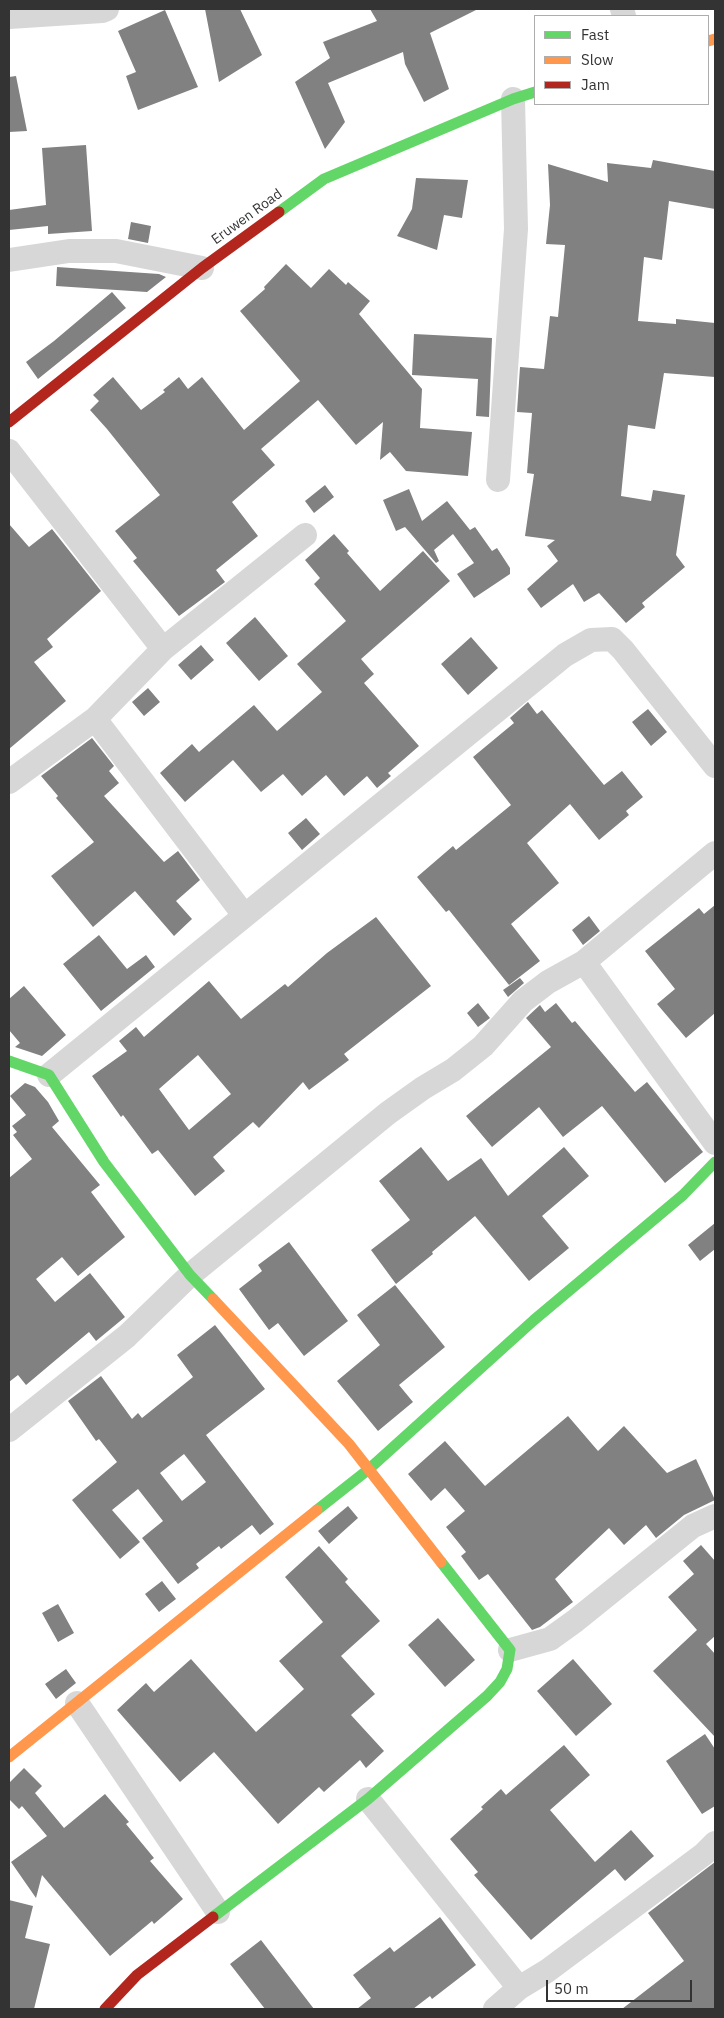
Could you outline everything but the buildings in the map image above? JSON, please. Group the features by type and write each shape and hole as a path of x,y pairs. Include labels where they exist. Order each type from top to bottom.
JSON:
{"street":[{"path":"9,17 103,10"},
{"path":"498,480 524,96"},
{"name":"Eruwen Road","path":"9,422 202,268 324,179 524,96"},
{"path":"9,260 70,251 116,252 202,268"},
{"path":"9,450 163,649"},
{"path":"9,782 96,718 163,649 306,535"},
{"path":"49,1076 244,914 565,655 591,640 612,639 623,650 715,766"},
{"path":"96,718 244,914"},
{"path":"9,1429 127,1336 190,1275 388,1113 423,1088 453,1070 476,1052 523,1001 548,982 584,962 715,853"},
{"path":"584,962 715,1144"},
{"path":"9,1061 49,1076 104,1162 190,1275 349,1444 510,1650 507,1669 500,1682 487,1696 368,1799 137,1975 105,2009"},
{"path":"9,1757 77,1703 110,1673 369,1469 534,1320 683,1195 715,1162"},
{"path":"510,1650 550,1639 693,1526 715,1516"},
{"path":"77,1703 218,1912"},
{"path":"368,1799 519,1988"},
{"path":"495,2009 519,1988 554,1965 704,1854 715,1843"}],"traffic: fast":[{"path":"279,212 324,179 513,99 534,92"},
{"path":"9,1061 49,1075 104,1162 190,1275 213,1299"},
{"path":"317,1510 369,1469 534,1320 683,1195 715,1162"},
{"path":"213,1917 368,1799 487,1696 500,1682 507,1669 510,1650 441,1562"}],"traffic: slow":[{"path":"709,41 715,39"},
{"path":"213,1299 349,1444 441,1562"},
{"path":"9,1757 317,1510"}],"traffic: jam":[{"path":"9,422 202,268 279,212"},
{"path":"105,2009 137,1975 213,1917"}]}
